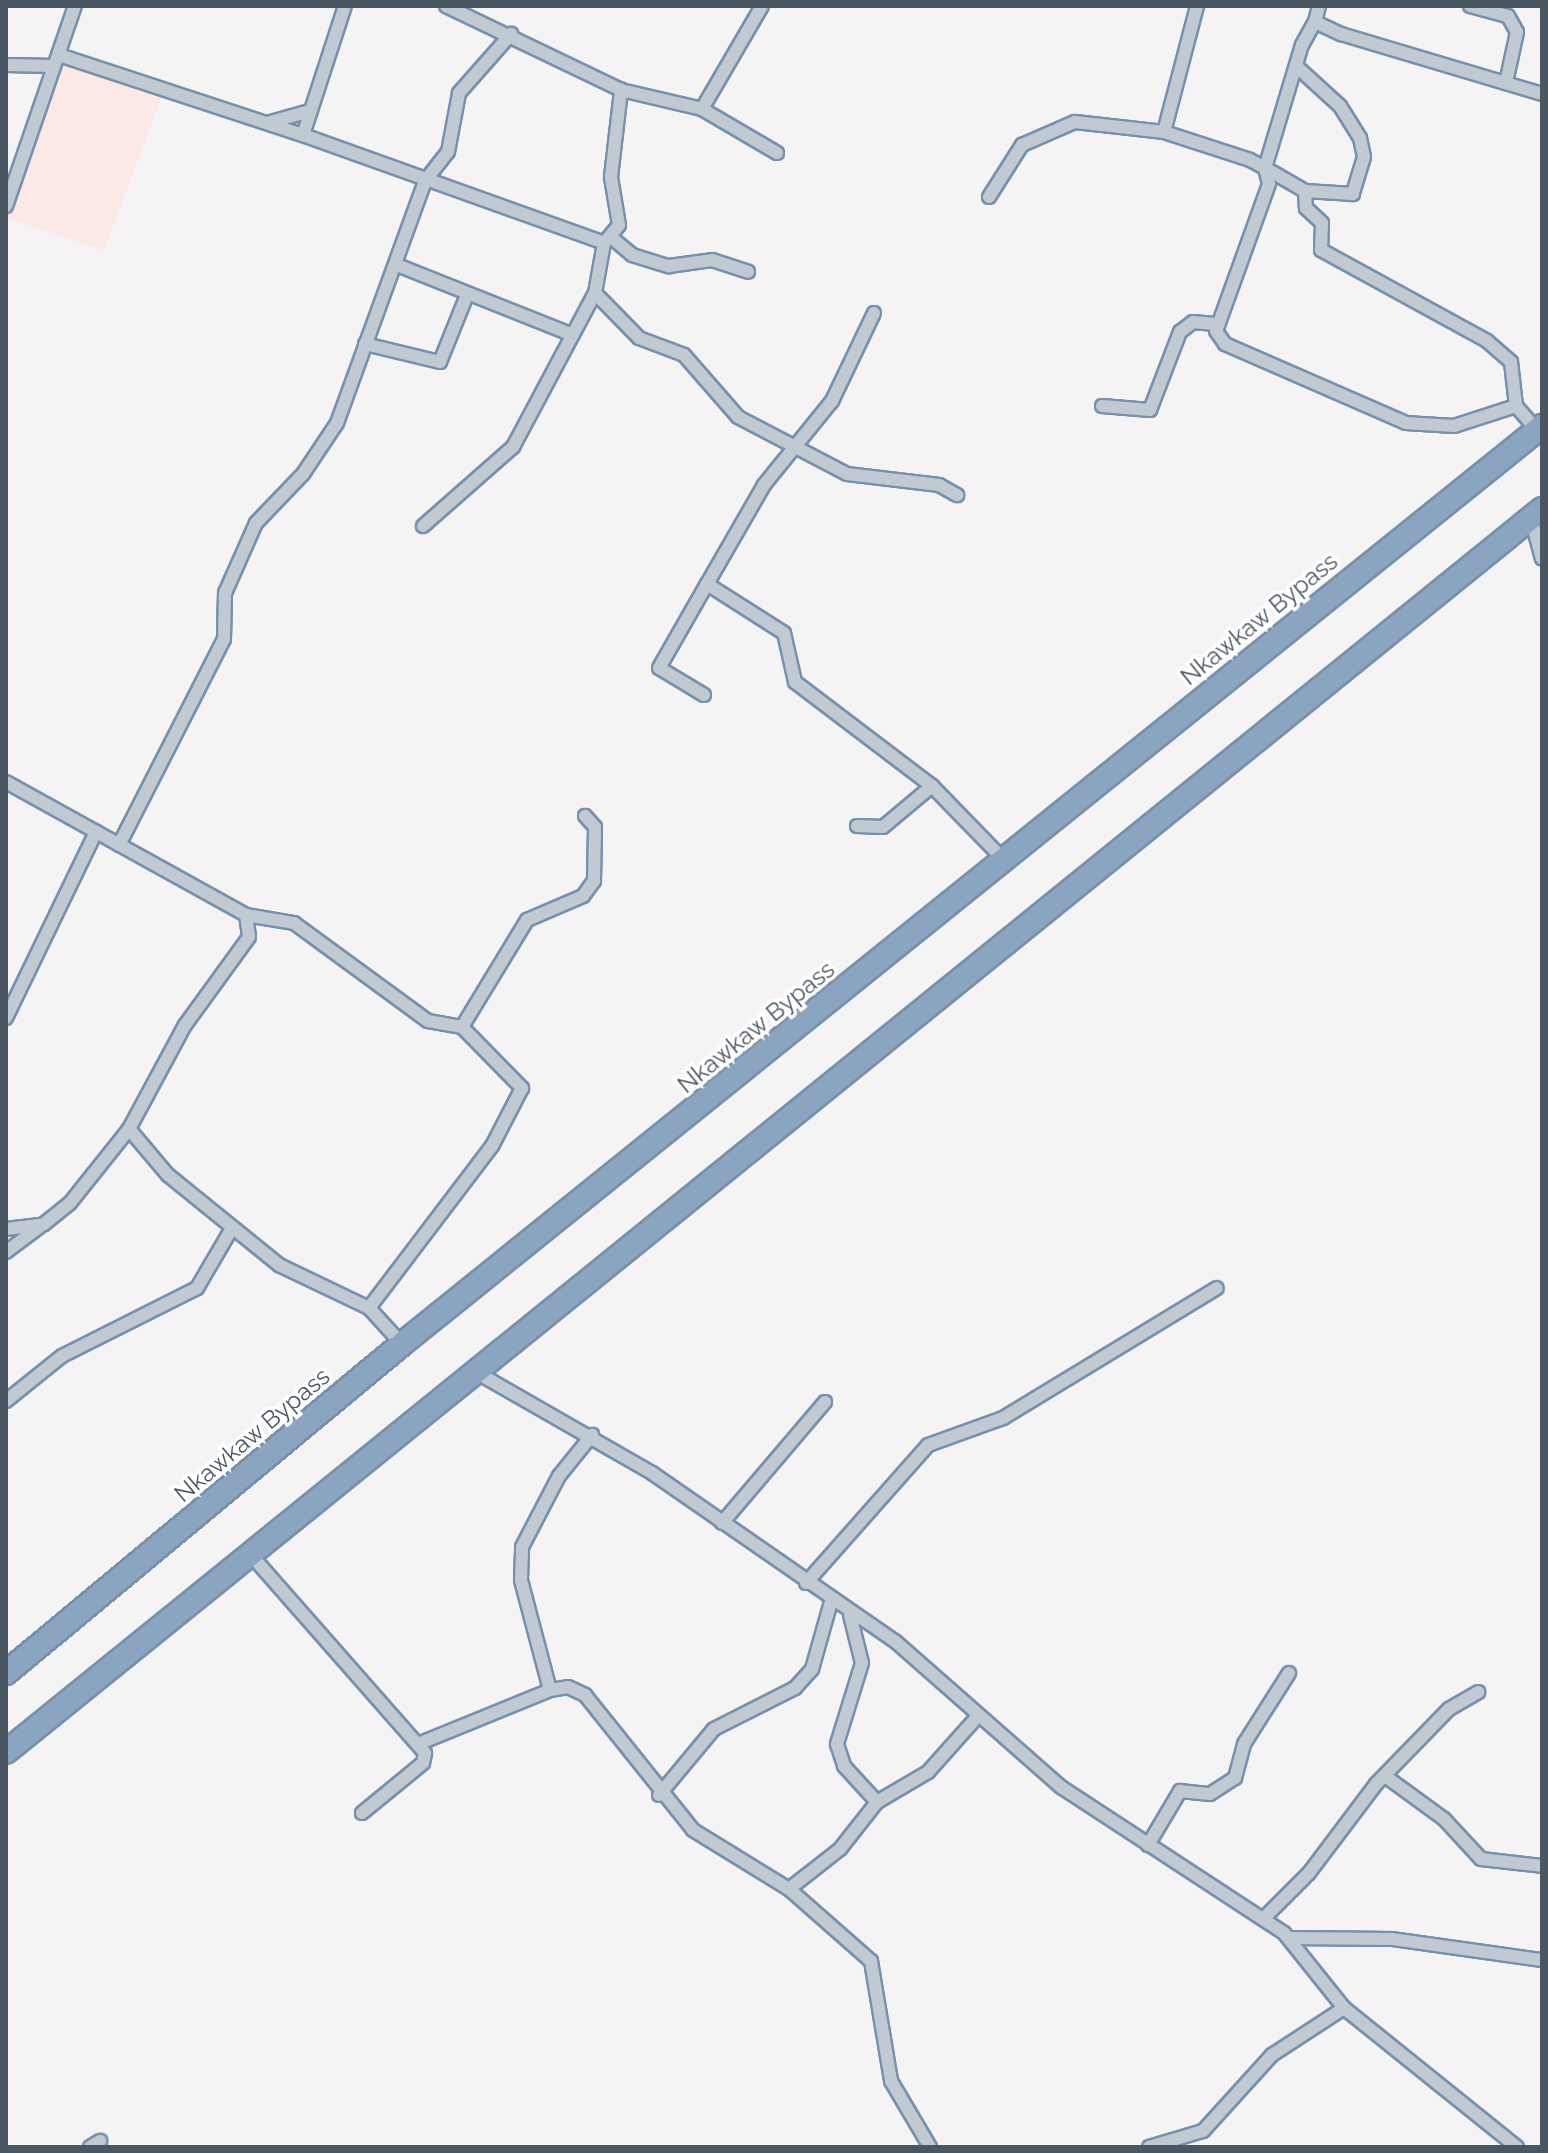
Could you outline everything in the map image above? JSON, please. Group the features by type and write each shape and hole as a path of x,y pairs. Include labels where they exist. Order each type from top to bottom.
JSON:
{"highway":[{"name":"Nkawkaw Bypass","path":"6,1673 402,1344 1540,428"},
{"path":"6,1752 251,1555 471,1369 1536,513"}],"street":[{"path":"6,206 75,6"},
{"path":"303,135 345,6"},
{"path":"446,6 511,34 621,90 702,109 777,153"},
{"path":"702,109 762,6"},
{"path":"1164,132 1197,6"},
{"path":"1319,6 1296,66 1265,168 1265,199 1218,324 1219,337 1237,351 1406,423 1454,426 1516,406"},
{"path":"1470,6 1508,16 1517,32 1506,83"},
{"path":"1315,22 1542,94"},
{"path":"119,845 224,639 225,593 256,523 303,474 337,423 425,181 448,152 459,93 511,34"},
{"path":"6,65 57,61 303,135 425,181 608,240 632,255 669,266 712,260 748,272"},
{"path":"989,197 1022,145 1041,133 1075,122 1164,132 1265,168 1305,191 1353,194 1364,157 1340,106 1296,66"},
{"path":"423,526 513,447 595,293 608,240 619,225 611,177 621,90"},
{"path":"267,123 310,111"},
{"path":"1305,191 1306,208 1322,223 1321,250 1487,341 1511,362 1516,406 1540,428"},
{"path":"397,265 573,335"},
{"path":"595,293 639,338 684,355 738,417 790,448 847,474 939,485 957,495"},
{"path":"365,344 440,362 467,295"},
{"path":"704,695 659,668 790,448 832,401 874,313"},
{"path":"1102,406 1150,410 1180,332 1193,322 1218,324"},
{"path":"1536,513 1542,559"},
{"path":"707,584 784,633 795,682 932,786 1002,858"},
{"path":"6,782 246,915 294,923 428,1021 462,1027 520,1083 519,1103 369,1308"},
{"path":"857,826 883,827 932,786"},
{"path":"462,1027 527,920 583,896 594,881 595,827 585,816"},
{"path":"6,1018 96,832"},
{"path":"6,1252 70,1203 129,1129 185,1025 249,937 246,915"},
{"path":"129,1129 158,1165 232,1228 279,1265 369,1308 402,1344"},
{"path":"6,1229 44,1224"},
{"path":"6,1401 62,1356 197,1288 232,1228"},
{"path":"806,1583 928,1445 1003,1418 1217,1288"},
{"path":"471,1369 592,1435 831,1602 896,1642 1061,1787 1289,1938 1344,2008 1517,2147"},
{"path":"722,1523 825,1402"},
{"path":"550,1690 521,1580 522,1547 559,1476 592,1435"},
{"path":"251,1555 418,1744 423,1763 362,1813"},
{"path":"659,1795 714,1729 795,1688 812,1669 831,1602"},
{"path":"849,1614 862,1663 837,1744 844,1766 877,1802"},
{"path":"1148,1845 1180,1791 1210,1794 1235,1778 1244,1744 1289,1673"},
{"path":"418,1744 550,1690 568,1687 585,1695 659,1795 693,1830 789,1889 878,1974 874,2014 891,2081 930,2147"},
{"path":"1263,1919 1385,1776 1449,1709 1479,1692"},
{"path":"789,1889 840,1849 877,1802 928,1772 979,1715"},
{"path":"1385,1776 1444,1819 1481,1859 1542,1866"},
{"path":"1289,1938 1392,1939 1542,1960"},
{"path":"1149,2147 1203,2131 1272,2055 1344,2008"}],"shaded area":[{"path":"57,63 162,96 104,250 6,218"}]}
